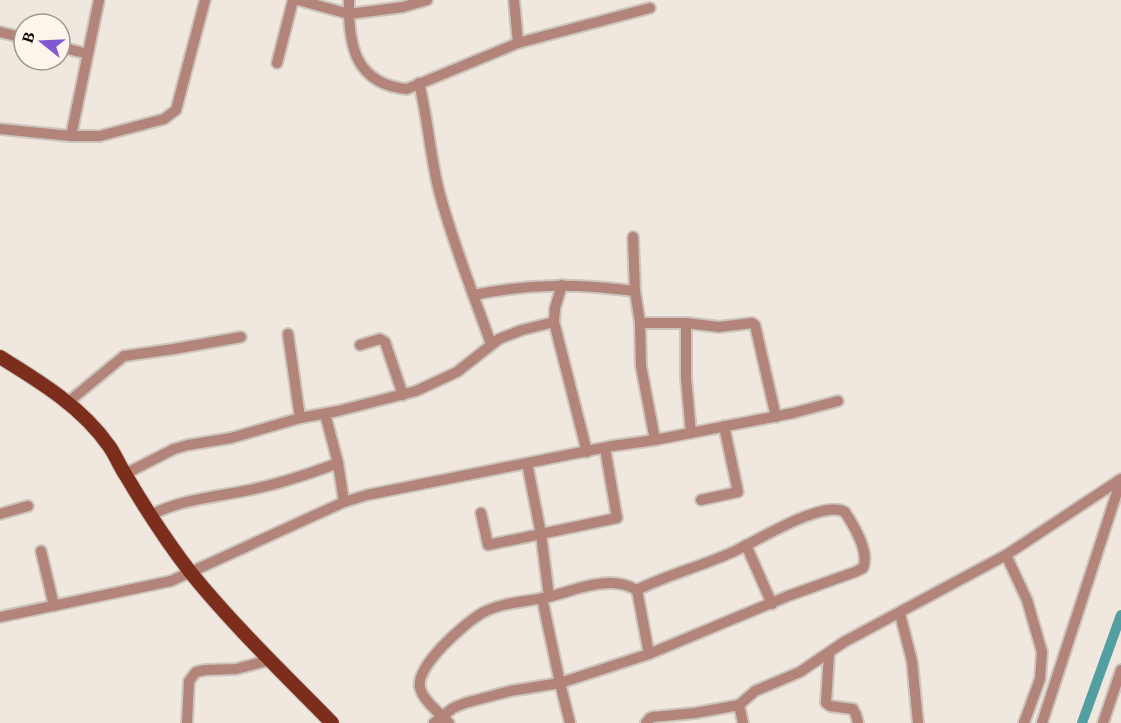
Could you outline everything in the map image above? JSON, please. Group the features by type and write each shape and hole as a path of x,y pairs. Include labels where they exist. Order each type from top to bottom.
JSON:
{"main road":[{"path":"0,357 43,384 80,412 109,445 151,515 191,573 270,660 332,723"}],"street":[{"path":"71,136 99,0"},
{"path":"0,129 71,136 108,134 164,119 172,114 176,110 205,0"},
{"path":"277,63 295,0 349,14 403,7 427,0"},
{"path":"349,0 350,36 356,57 366,72 379,83 392,88 407,89 518,43 650,8"},
{"path":"514,0 518,43"},
{"path":"72,50 88,54"},
{"path":"419,83 439,189 462,266 492,344"},
{"path":"633,237 641,366 655,440"},
{"path":"474,295 506,288 562,285 635,291"},
{"path":"562,285 555,308 554,322 587,452"},
{"path":"125,474 174,449 231,438 300,418 416,391 457,372 492,344 522,330 554,322"},
{"path":"640,323 686,323 719,327 752,322 755,325 776,417"},
{"path":"686,323 687,389 691,433"},
{"path":"288,334 300,418"},
{"path":"67,403 124,356 241,337"},
{"path":"360,345 380,339 386,342 403,395"},
{"path":"0,618 171,581 344,502 367,495 776,417 838,401"},
{"path":"325,414 338,463 344,502"},
{"path":"700,500 738,492 724,426"},
{"path":"481,513 488,545 617,518 605,448"},
{"path":"151,515 171,505 253,489 338,463"},
{"path":"527,463 541,534 545,597 560,683 570,723"},
{"path":"646,723 653,717 739,705 755,691 800,672 844,642 900,614 1006,555 1121,479"},
{"path":"1042,723 1121,479"},
{"path":"0,514 28,506"},
{"path":"834,508 845,512 859,538 866,559 863,568 649,654 560,683 483,697 453,708 442,720 420,688 421,676 438,651 459,630 483,613 497,607 545,597 600,583 623,584 637,590 737,551 801,519 834,508"},
{"path":"746,545 772,604"},
{"path":"41,551 54,606"},
{"path":"1006,555 1023,589 1042,652 1040,679 1024,723"},
{"path":"637,590 649,654"},
{"path":"900,614 912,661 918,723"},
{"path":"829,654 826,703 830,706 852,709 858,723"},
{"path":"187,723 189,681 196,672 236,669 270,660"},
{"path":"1103,723 1121,670"},
{"path":"739,705 743,723"}],"waterway":[{"path":"1082,723 1121,615"}]}
